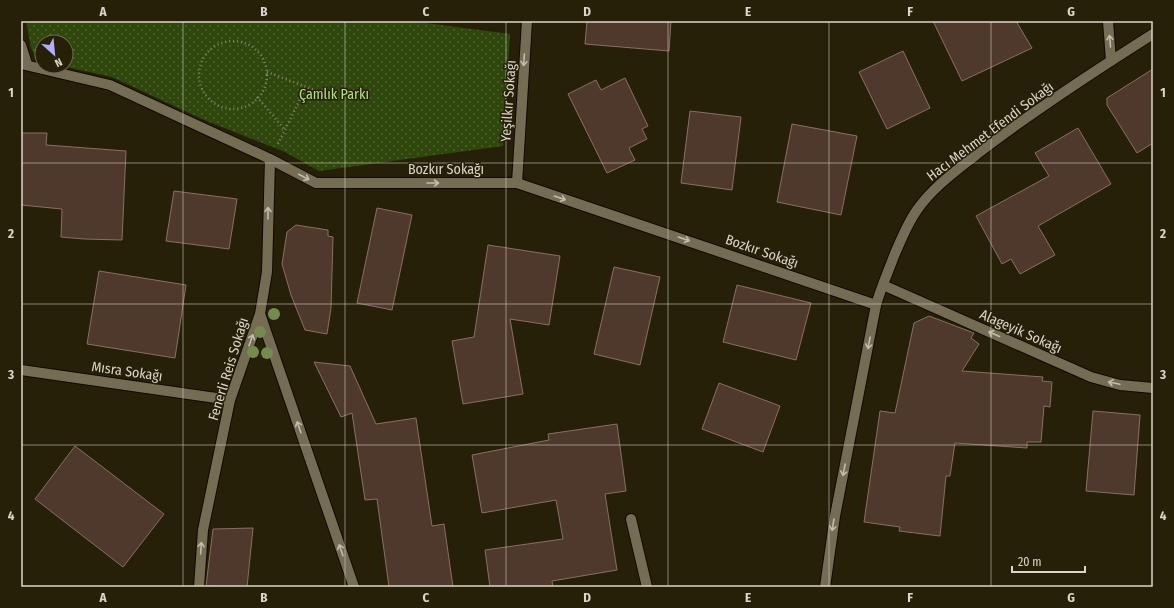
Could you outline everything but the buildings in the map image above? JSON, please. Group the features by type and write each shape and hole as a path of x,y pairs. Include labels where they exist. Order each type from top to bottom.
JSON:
{"street":[{"name":"Yeşilkır Sokağı","path":"517,183 527,21"},
{"path":"1108,21 1111,61"},
{"name":"Hacı Mehmet Efendi Sokağı","path":"825,587 840,487 876,305 901,240 911,219 932,192 964,165 1048,103 1153,34"},
{"path":"21,45 24,64"},
{"name":"Bozkır Sokağı","path":"24,64 110,85 270,158 316,183 517,183 876,305"},
{"name":"Fenerli Reis Sokağı","path":"199,587 203,530 230,400 260,314 267,272 270,158"},
{"name":"Alageyik Sokağı","path":"883,285 1091,377 1120,385 1153,388"},
{"path":"260,314 354,587"},
{"name":"Mısra Sokağı","path":"21,370 230,400"},
{"path":"631,519 647,587"}],"path":[{"path":"226,41 242,42 252,46 262,57 267,72 264,87 258,97 244,107 234,109 219,106 205,95 199,82 199,67 205,54 214,46 226,41"},
{"path":"267,72 317,91"},
{"path":"270,158 306,87"},
{"path":"258,97 285,130"}],"green space":[{"name":"Çamlık Parkı","path":"26,21 411,21 510,34 503,146 319,171 285,152 202,119 112,77 74,69 74,34 34,34 34,54 31,48"}]}
